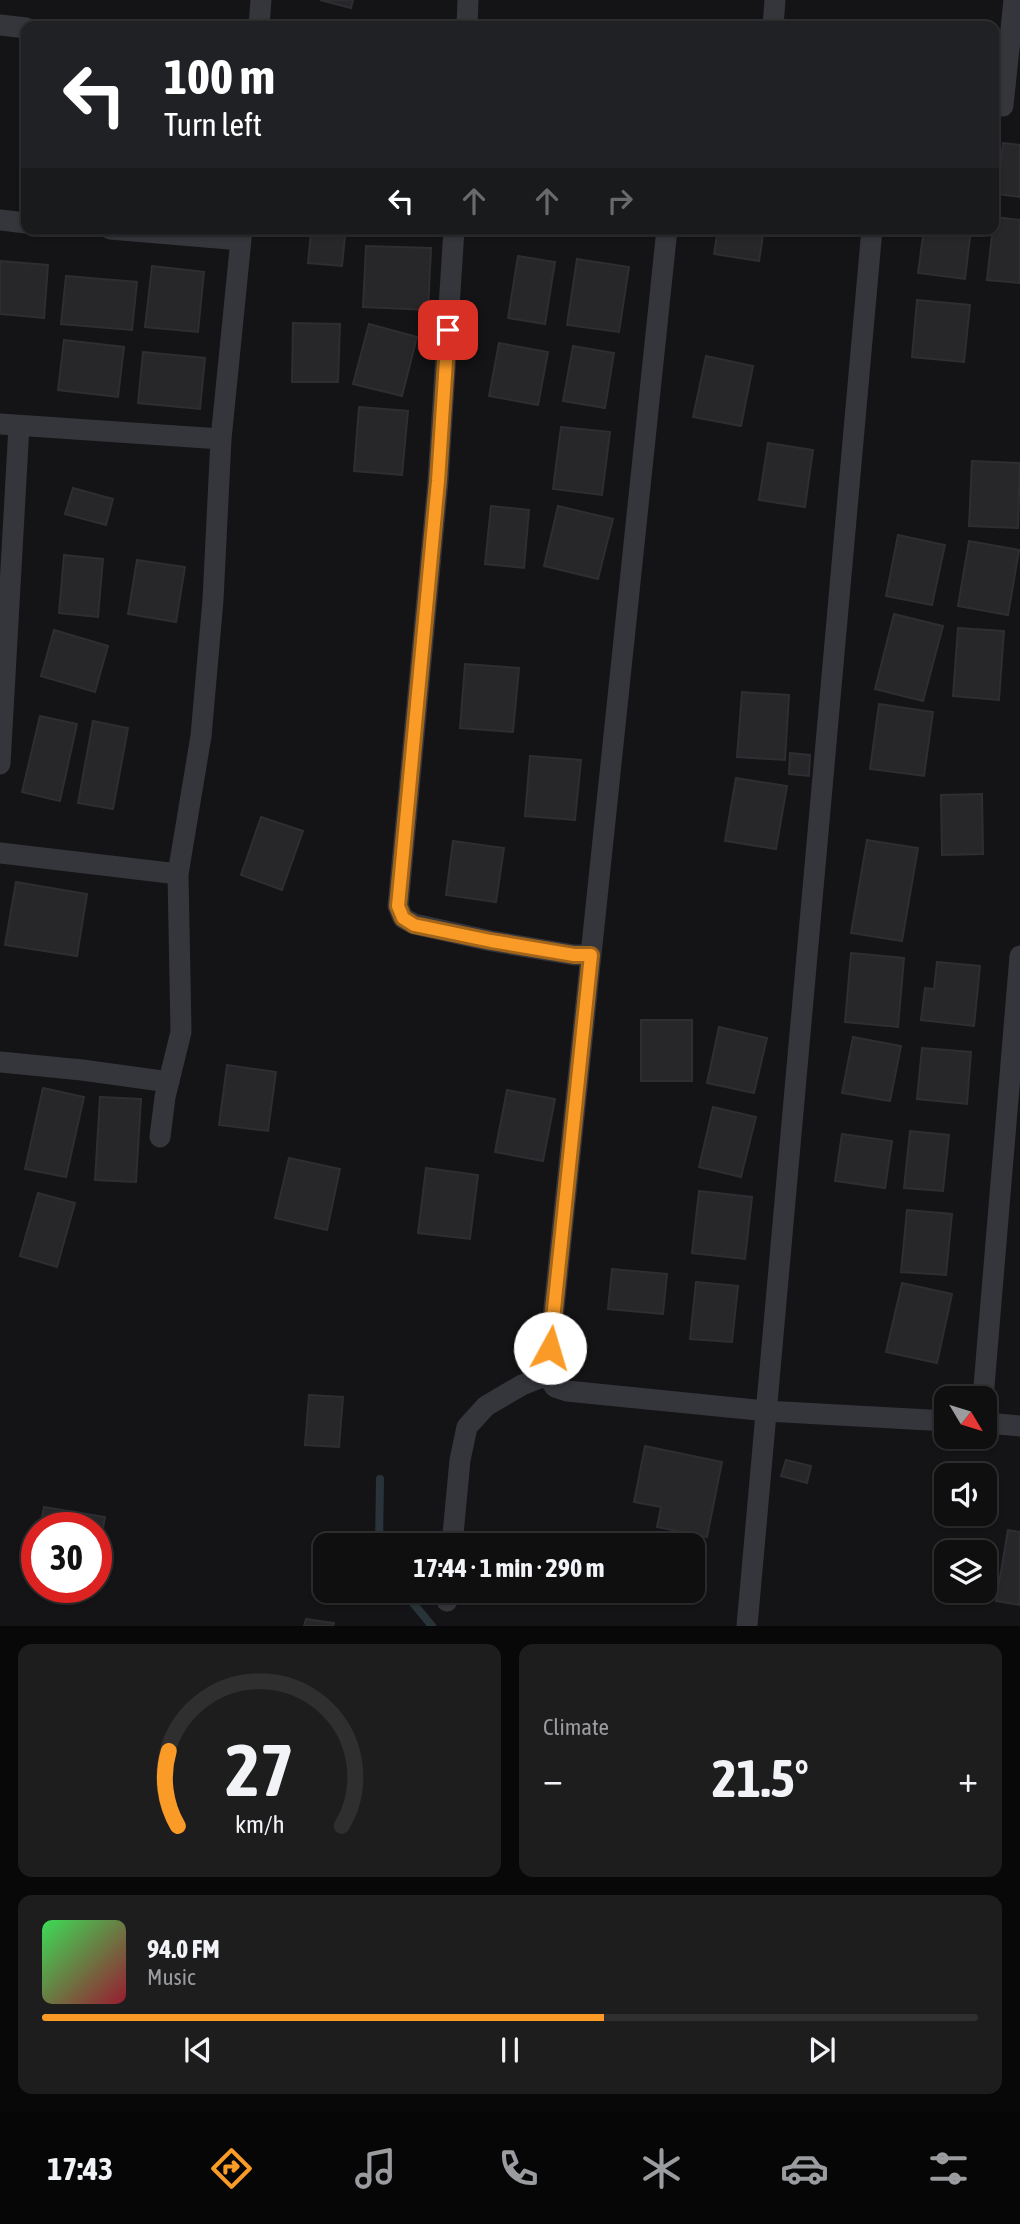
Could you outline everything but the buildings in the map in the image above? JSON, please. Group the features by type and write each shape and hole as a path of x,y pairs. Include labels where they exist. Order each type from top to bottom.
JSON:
{"street":[{"path":"259,21 261,0"},
{"path":"467,21 468,0"},
{"path":"773,21 775,0"},
{"path":"1006,107 1013,0"},
{"path":"0,25 21,27"},
{"path":"0,220 21,222"},
{"path":"160,1136 181,1032 178,874 201,736 213,600 221,439 242,235"},
{"path":"454,235 438,481 398,906 403,918 414,925 491,941 574,955 591,955"},
{"path":"666,235 547,1375 555,1387 567,1391 766,1411 934,1420"},
{"path":"747,1626 871,235"},
{"path":"0,764 9,425 221,439"},
{"path":"0,853 178,874"},
{"path":"984,1386 1020,956"},
{"path":"0,1062 169,1082"},
{"path":"453,1533 460,1460 467,1427 486,1406 522,1385 547,1375"},
{"path":"998,1424 1020,1426"}],"waterway":[{"path":"379,1533 380,1479"},
{"path":"413,1603 432,1626"}],"route":[{"path":"448,330 438,481 398,906 403,918 414,925 491,941 574,955 591,955 550,1348"}]}
